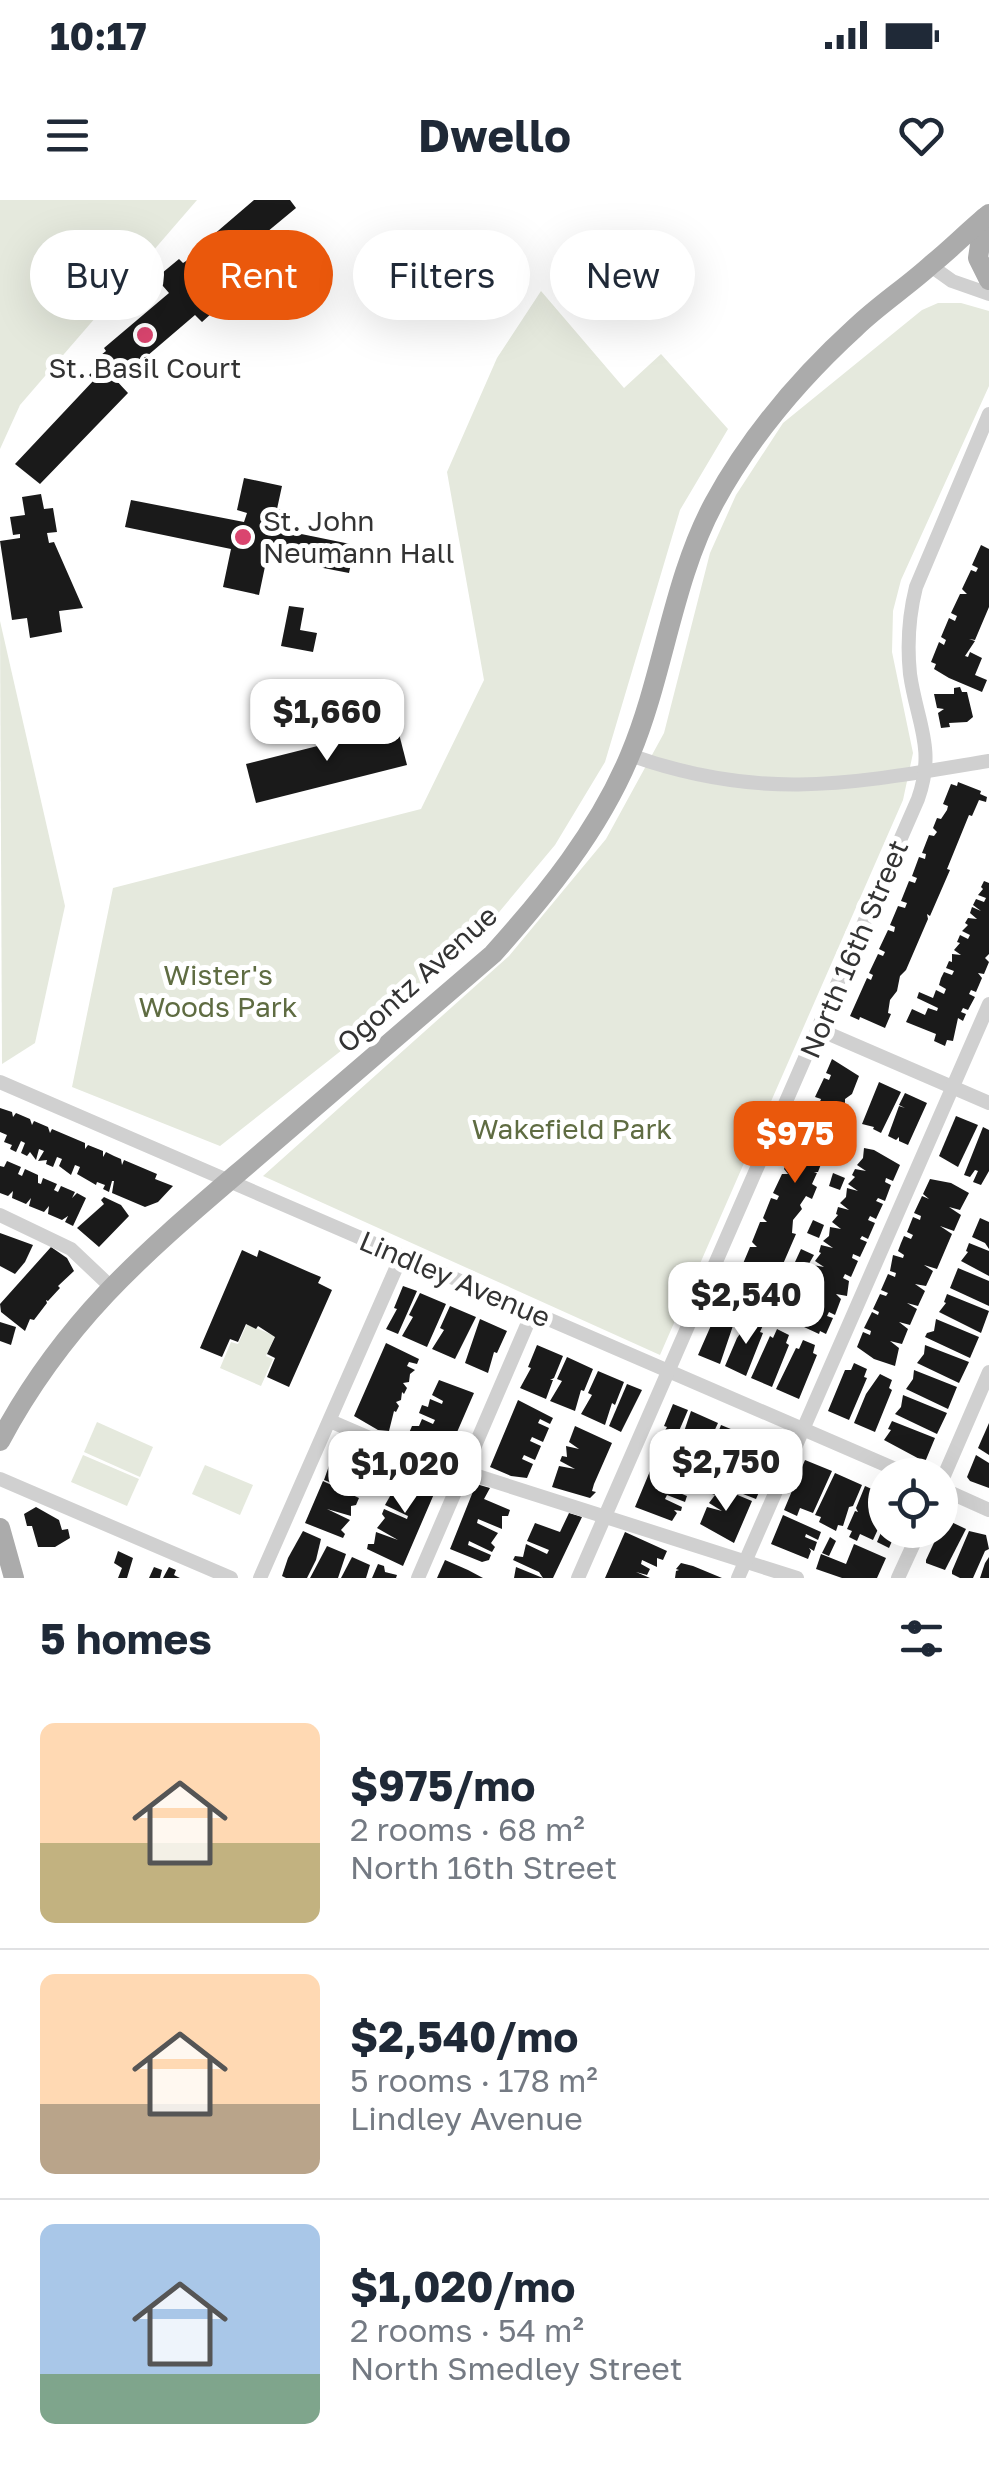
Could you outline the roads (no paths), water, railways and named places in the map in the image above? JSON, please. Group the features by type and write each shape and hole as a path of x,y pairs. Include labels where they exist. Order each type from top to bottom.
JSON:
{"main road":[{"name":"Ogontz Avenue","path":"0,1441 48,1362 110,1286 493,954 569,862 608,801 630,755 661,664 682,580 712,507 748,444 856,326 986,216"},
{"path":"986,216 978,258 989,280"},
{"path":"0,1528 14,1578"}],"street":[{"path":"931,266 952,281 989,294"},
{"name":"North 16th Street","path":"578,1578 918,799 927,751 910,675 911,608 916,587 989,414"},
{"path":"630,755 702,776 766,785 847,784 989,761"},
{"path":"738,1578 989,1004"},
{"path":"820,1030 989,1103"},
{"name":"Lindley Avenue","path":"0,1082 870,1458"},
{"path":"0,1215 71,1249 110,1286"},
{"path":"260,1578 401,1257"},
{"path":"418,1578 533,1312"},
{"path":"952,1458 989,1372"},
{"path":"330,1421 402,1452 798,1578"},
{"path":"0,1479 231,1578"},
{"path":"958,1495 989,1510"},
{"path":"898,1578 912,1548"}],"place":[{"name":"St. Basil Court","path":"145,335"},
{"name":"St. John Neumann Hall","path":"243,537"}],"park label":[{"name":"Wister's Woods Park","path":"218,991"},
{"name":"Wakefield Park","path":"572,1129"}]}
